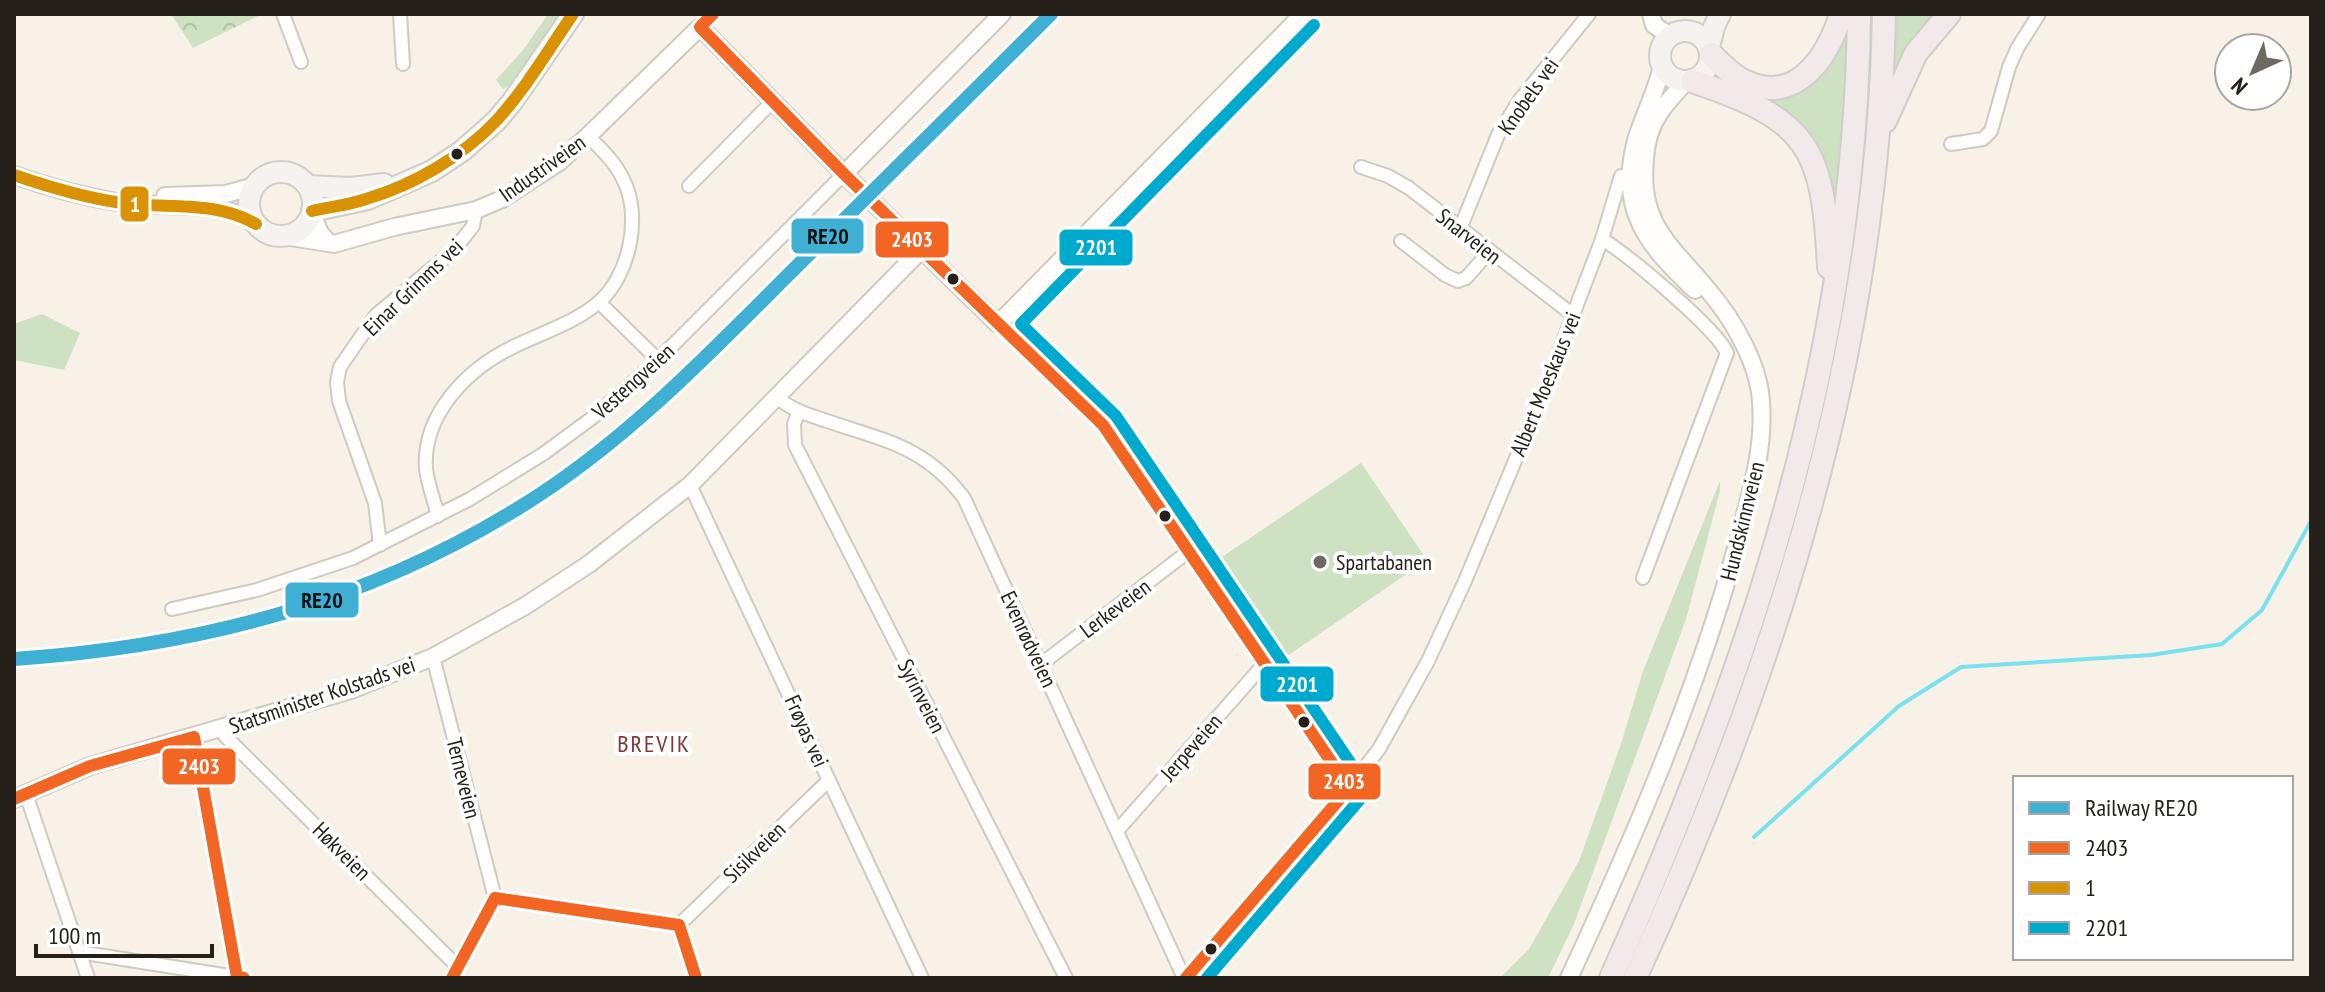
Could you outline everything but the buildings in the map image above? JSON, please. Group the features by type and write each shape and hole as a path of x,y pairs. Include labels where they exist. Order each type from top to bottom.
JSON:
{"highway":[{"path":"1710,51 1745,82 1767,88 1789,84 1807,74 1823,55 1841,14"},
{"path":"1611,978 1702,765 1760,602 1809,421 1832,310 1850,184 1859,14"},
{"path":"1635,978 1722,775 1760,670 1798,550 1846,357 1866,240 1877,141 1884,14"},
{"path":"1877,141 1916,53 1949,14"},
{"path":"1689,81 1730,94 1769,113 1794,132 1811,155 1824,197 1832,310"}],"main road":[{"path":"1696,14 1661,50 1662,67 1674,79 1689,81 1706,71 1714,27 1720,14"},
{"path":"312,212 368,199 448,162 496,121 526,84 567,20"},
{"path":"1675,33 1698,34 1710,51"},
{"path":"281,172 301,179 308,186 312,212 301,229 284,236 264,231 256,224 249,205 255,186 262,178 281,172"},
{"path":"308,186 351,188 412,180"}],"street":[{"path":"283,14 301,62"},
{"path":"402,14 403,64"},
{"name":"Industriveien","path":"284,236 334,244 349,241 394,227 476,210 521,188 588,136 713,14"},
{"name":"Vestengveien","path":"172,609 257,590 353,558 438,516 543,454 592,418 658,360 1002,14"},
{"path":"998,324 1303,14"},
{"name":"Knobels vei","path":"1460,229 1498,135 1519,101 1589,14"},
{"path":"1651,14 1654,25 1675,33"},
{"path":"1951,144 1983,139 1991,131 2013,57 2039,14"},
{"path":"700,27 844,174 1103,425 1349,788"},
{"path":"1662,67 1634,151 1631,172 1634,204 1642,230 1657,253 1724,314"},
{"name":"Hundskinnveien","path":"1569,978 1623,860 1717,615 1757,471 1762,401 1754,364 1710,292 1667,244 1654,222 1646,199 1644,174 1650,133 1659,114 1689,81"},
{"path":"689,186 773,101"},
{"path":"438,516 427,475 428,447 432,428 453,394 487,362 569,322 599,302 624,264 630,247 633,220 624,179 588,136"},
{"path":"14,165 92,188 151,196 226,194 255,186"},
{"name":"Snarveien","path":"1361,167 1388,176 1409,188 1573,315"},
{"path":"14,175 87,197 216,209 246,216 256,224"},
{"name":"Albert Moeskaus vei","path":"1185,978 1379,749 1428,661 1488,526 1573,315 1602,239 1621,176"},
{"name":"Einar Grimms vei","path":"380,545 375,503 339,401 337,382 340,367 376,315 454,250 473,226 476,210"},
{"path":"312,212 320,233 328,242"},
{"path":"1602,239 1622,251 1674,297 1720,341 1727,353 1643,578"},
{"path":"1401,241 1445,275 1458,281 1466,278 1489,252"},
{"name":"Statsminister Kolstads vei","path":"20,797 90,766 337,695 433,657 525,606 589,564 690,485 921,250"},
{"path":"599,302 658,360"},
{"name":"Evenrødveien","path":"777,397 799,411 910,450 930,461 947,476 964,498 1185,978"},
{"name":"Syrinveien","path":"799,411 794,424 795,445 1066,978"},
{"name":"Frøyas vei","path":"690,485 922,978"},
{"name":"Lerkeveien","path":"1040,665 1189,551"},
{"name":"Terneveien","path":"433,657 495,898"},
{"name":"Jerpeveien","path":"1117,831 1265,663"},
{"name":"Høkveien","path":"225,736 455,973"},
{"path":"194,737 237,977"},
{"name":"Sisikveien","path":"679,925 829,780"},
{"path":"20,797 88,978"},
{"path":"455,973 495,898 679,925 696,978"},
{"path":"79,952 244,978"}],"green space":[{"path":"171,14 262,14 193,48"},
{"path":"548,14 559,14 536,56 513,83 503,89 496,80 524,49"},
{"path":"1848,14 1847,70 1833,223 1778,111 1758,92 1781,95"},
{"path":"1894,14 1940,14 1893,83"},
{"path":"42,314 80,333 64,370 14,360 14,324"},
{"name":"Spartabanen","path":"1361,463 1427,560 1280,661 1213,563"},
{"path":"1720,481 1686,619 1574,924 1548,978 1500,978 1529,949 1579,861 1621,744 1643,671"}],"waterway":[{"path":"1754,837 1899,706 1961,667 2151,655 2222,644 2262,610 2311,521"}],"rail line":[{"name":"RE20","path":"14,659 154,643 288,612 416,563 478,532 539,495 606,446 668,392 1051,14"}],"transit line":[{"name":"1","path":"312,211 360,201 402,186 437,168 469,146 508,108 573,14"},
{"name":"2403","path":"713,14 700,27 844,174 1103,425 1349,788 1186,978"},
{"name":"2201","path":"1207,978 1361,798 1364,783 1116,416 1021,324 1314,25"},
{"name":"1","path":"14,175 95,198 139,205 208,208 240,216 256,224"},
{"name":"2403","path":"14,799 90,766 194,737 237,977 244,978"},
{"name":"2403","path":"452,978 495,898 679,925 696,978"}],"place":[{"name":"Spartabanen","path":"1320,562"}],"district":[{"name":"BREVIK","path":"654,744"}]}
